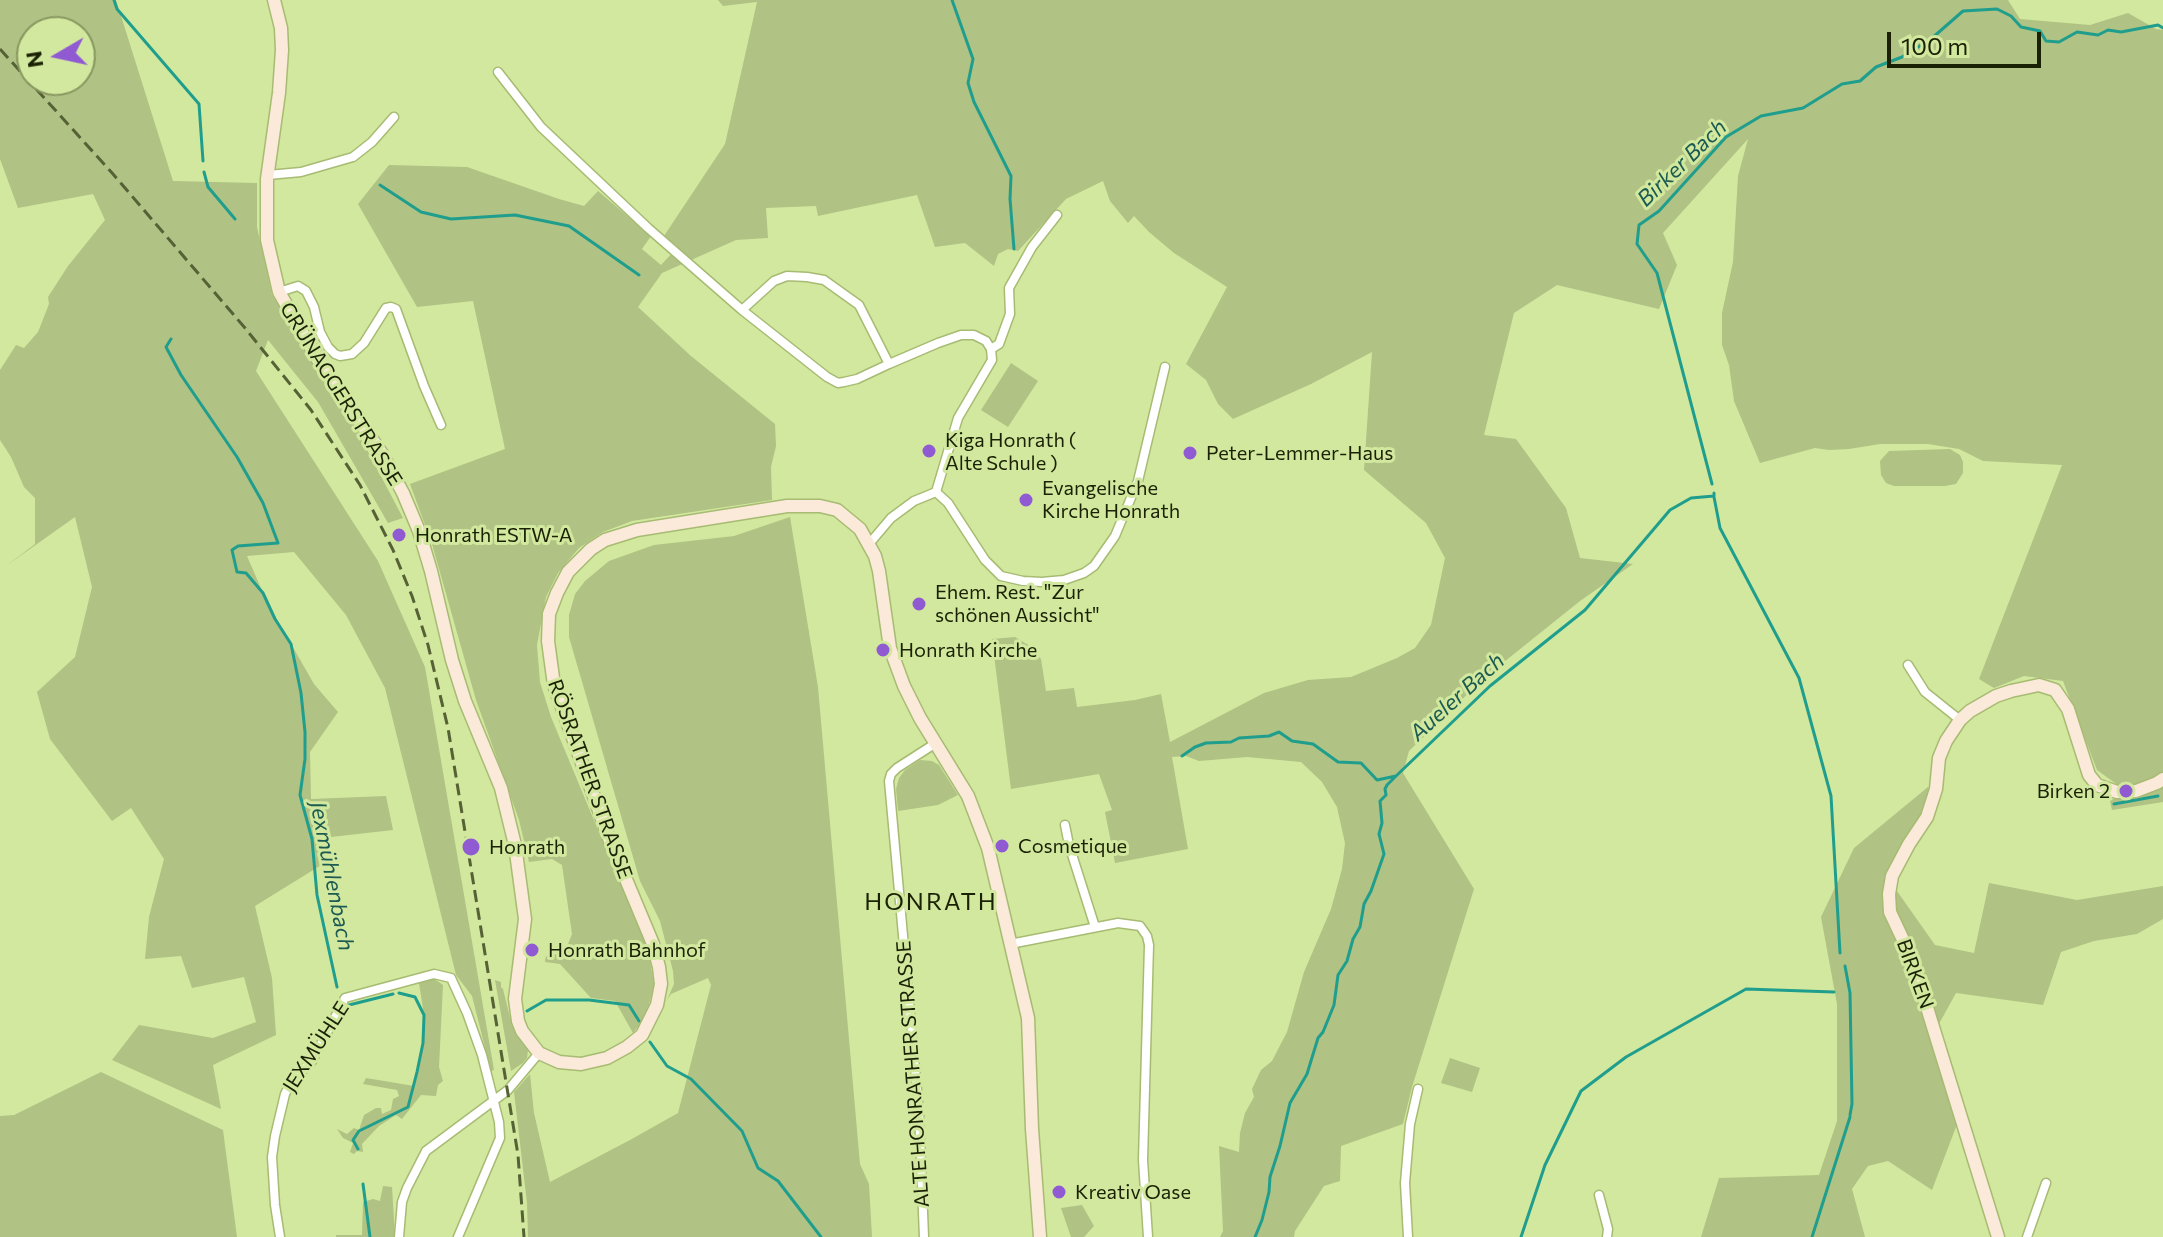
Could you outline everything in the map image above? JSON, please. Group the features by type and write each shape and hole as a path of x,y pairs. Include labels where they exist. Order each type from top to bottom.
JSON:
{"street":[{"name":"GRÜNAGGERSTRASSE","path":"274,0 281,28 282,50 268,175 267,240 279,292 320,363 382,454 419,531 452,660 510,819 525,919 516,1011 522,1031 539,1053"},
{"path":"498,72 541,127 648,228 742,310 827,377 838,383 857,379 961,335 974,335 986,341 992,360 958,418 936,492"},
{"path":"268,175 301,172 353,157 372,142 394,117"},
{"path":"991,349 999,344 1010,314 1009,288 1032,247 1057,215"},
{"path":"742,310 774,281 787,276 824,280 859,305 889,364"},
{"path":"279,292 298,286 306,291 314,307 320,332 328,347 340,356 352,354 364,343 386,308 396,309 441,425"},
{"path":"936,492 948,503 985,560 1001,576 1042,582 1064,580 1084,573 1094,566 1115,536 1138,481 1165,367"},
{"path":"869,544 891,518 914,501 936,492"},
{"name":"RÖSRATHER STRASSE","path":"539,1053 565,1063 581,1064 598,1061 621,1051 642,1035 657,1005 661,984 651,938 610,841 554,685 548,641 549,614 568,572 605,540 637,530 787,506 820,506 837,510 860,529 869,544 879,571 892,654 904,686 968,796 988,848 1028,1018 1040,1237"},
{"path":"1908,665 1925,692 1960,720"},
{"name":"BIRKEN","path":"1998,1237 1912,959 1890,912 1892,876 1927,817 1936,789 1939,758 1946,741 1970,711 1996,696 2039,685 2055,690 2068,709 2089,775 2097,785 2117,792 2136,791 2163,779"},
{"name":"ALTE HONRATHER STRASSE","path":"924,1237 919,1112 889,781 897,768 936,743"},
{"path":"1065,825 1095,927"},
{"path":"1010,944 1118,923 1140,926 1147,936 1143,1160 1148,1237"},
{"name":"JEXMÜHLE","path":"280,1237 272,1157 282,1104 291,1082 312,1061 345,998 434,974 451,978 467,1013 482,1055 497,1112 500,1138 458,1237"},
{"path":"399,1237 402,1202 426,1151 508,1090 539,1053"},
{"path":"1408,1237 1405,1183 1410,1124 1418,1089"},
{"path":"2027,1237 2046,1183"},
{"path":"1599,1195 1608,1229 1607,1237"}],"green space":[{"path":"0,0 116,0 173,181 257,183 257,227 272,295 343,404 403,518 388,523 318,402 268,340 256,371 378,561 425,667 494,1070 491,1071 472,996 456,975 385,688 346,615 294,552 247,556 267,602 314,684 338,712 310,752 311,799 386,796 393,830 331,837 331,859 255,906 272,978 276,1035 213,1065 221,1109 112,1060 139,1025 213,1038 256,1022 244,977 192,988 181,956 145,959 149,917 164,859 131,808 112,821 50,739 37,692 75,657 92,587 75,517 6,566 35,544 35,498 24,487 0,440 0,370 16,345 24,348 38,332 49,304 48,297 105,220 93,194 18,208 0,159"},
{"path":"718,0 2008,0 2020,19 2090,25 2128,13 2163,30 2163,802 2112,810 2110,801 2136,784 2119,786 2097,770 2063,681 2024,676 1994,688 1979,679 2062,465 1983,461 1959,449 1928,444 1880,444 1829,450 1815,448 1760,463 1734,401 1729,365 1722,345 1722,313 1733,262 1738,176 1748,139 1663,233 1677,265 1659,309 1557,285 1514,313 1484,435 1516,439 1566,508 1580,558 1633,564 1580,601 1484,678 1409,751 1403,773 1474,889 1403,1124 1341,1146 1340,1181 1324,1186 1294,1237 1220,1237 1223,1231 1219,1146 1239,1152 1245,1113 1254,1097 1252,1089 1287,1032 1304,972 1331,909 1342,869 1345,843 1337,807 1322,782 1301,762 1247,757 1199,761 1186,756 1172,757 1188,849 1115,863 1105,812 1112,810 1099,774 1011,789 992,639 1015,637 1030,646 1041,659 1046,691 1074,688 1077,707 1161,694 1170,742 1264,693 1308,680 1351,677 1415,648 1431,625 1445,558 1426,523 1364,470 1372,352 1233,419 1218,404 1206,380 1186,364 1227,287 1174,253 1134,216 1128,223 1110,201 1103,181 1066,199 1018,251 1008,249 998,254 994,266 965,243 935,247 917,195 818,216 816,206 766,208 768,238 736,240 662,273 638,307 691,356 775,424 772,500 632,521 603,532 579,548 558,573 546,597 537,645 540,682 551,717 648,950 654,984 646,1017 633,1033 615,1001 591,998 560,964 545,962 546,956 558,954 568,944 572,934 562,865 552,859 529,862 519,820 476,700 432,544 410,484 505,449 473,301 417,307 358,204 389,165 467,167 584,206 598,191 651,236 642,249 661,265 677,248 664,236 725,144 757,2 723,6"},
{"path":"1011,363 1038,381 1008,427 981,410"},
{"path":"1950,449 1960,455 1963,462 1963,473 1956,484 1894,486 1886,483 1881,475 1880,461 1889,451"},
{"path":"790,517 818,687 860,1164 869,1184 872,1237 528,1237 514,1092 530,1074 534,1113 550,1182 630,1140 678,1113 711,985 708,978 671,994 667,1000 674,984 673,971 660,921 640,881 569,637 569,615 575,594 609,561 654,545 734,536"},
{"path":"920,760 939,765 958,795 938,805 898,811 896,789 899,778"},
{"path":"1928,787 1930,791 1925,812 1885,874 1935,945 1974,953 1989,883 2077,900 2163,886 2163,919 2137,934 2094,941 2061,952 2043,1005 1956,993 1935,1031 1959,1119 1932,1190 1888,1161 1868,1166 1852,1189 1865,1237 1701,1237 1719,1178 1819,1175 1837,1121 1837,1004 1821,917 1854,848"},
{"path":"433,978 443,985 439,1067 443,1081 438,1085 436,1096 421,1095 402,1119 396,1115 379,1126 362,1144 363,1152 354,1154 350,1152 353,1143 343,1138 337,1129 347,1134 354,1128 359,1130 364,1115 376,1108 381,1108 382,1114 391,1110 393,1099 399,1096 397,1090 363,1084 366,1078 414,1086 423,1042 424,1015 419,983"},
{"path":"495,980 501,982 512,1026 528,1050 523,1063 511,1071"},
{"path":"1450,1058 1480,1068 1472,1092 1441,1083"},
{"path":"101,1072 223,1130 237,1237 0,1237 0,1116 14,1115"},
{"path":"383,1186 392,1187 395,1237 336,1237 362,1235 363,1202 373,1199 380,1201"},
{"path":"1082,1205 1094,1226 1084,1237 1071,1237 1061,1208"}],"waterway":[{"name":"Jexmühlenbach","path":"114,0 117,9 199,104 203,161"},
{"path":"952,0 973,59 968,83 974,102 1011,176 1014,249"},
{"name":"Birker Bach","path":"1712,484 1657,273 1637,244 1639,225 1659,211 1726,137 1761,116 1803,108 1842,84 1860,81 1876,67 1902,57 1931,39 1963,11 1997,9 2011,16 2021,27 2040,31 2046,41 2059,42 2077,32 2098,35 2108,30 2121,32 2158,25 2163,28"},
{"path":"204,172 208,187 235,219"},
{"path":"380,185 421,212 451,219 515,215 569,226 639,275"},
{"name":"Jexmühlenbach","path":"171,339 166,347 181,375 237,457 263,503 278,543 238,546 232,550 237,572 246,573 263,593 291,644 305,732 300,795 312,839 317,895 337,987"},
{"name":"Aueler Bach","path":"1182,756 1206,743 1231,742 1279,732 1292,741 1313,744 1338,762 1361,763 1377,780 1396,776 1490,686 1585,610 1670,510 1691,498 1714,496 1714,493"},
{"name":"Aueler Bach","path":"1714,497 1720,528 1799,678 1831,796 1840,953"},
{"path":"1255,1237 1262,1220 1290,1103 1307,1074 1318,1038 1334,1005 1338,975 1360,927 1364,904 1384,854 1379,834 1382,823 1380,801 1386,795 1387,785 1396,776"},
{"path":"2114,804 2158,796"},
{"path":"1845,966 1850,993 1850,1115"},
{"path":"1521,1237 1545,1165 1581,1091 1626,1057 1746,989 1834,992"},
{"name":"Jexmühlenbach","path":"358,1149 353,1140 359,1131 408,1107 423,1043 424,1015 415,997 399,993"},
{"name":"Jexmühlenbach","path":"349,1005 393,994"},
{"path":"527,1011 546,1000 589,1000 629,1005 639,1021"},
{"path":"650,1042 667,1066 691,1079 742,1131 758,1168 778,1181 821,1237"},
{"path":"1812,1237 1850,1117"},
{"name":"Jexmühlenbach","path":"363,1184 370,1237"}],"railway":[{"path":"0,49 113,174 311,410 360,485 393,550 428,645 448,728 518,1155 524,1237"}],"place":[{"name":"Kiga Honrath ( Alte Schule )","path":"929,451"},
{"name":"Peter-Lemmer-Haus","path":"1190,453"},
{"name":"Evangelische Kirche Honrath","path":"1026,500"},
{"name":"Honrath ESTW-A","path":"399,535"},
{"name":"Ehem. Rest. \"Zur schönen Aussicht\"","path":"919,604"},
{"name":"Honrath Kirche","path":"883,650"},
{"name":"Birken 2","path":"2126,791"},
{"name":"Cosmetique","path":"1002,846"},
{"name":"Honrath","path":"471,847"},
{"name":"Honrath Bahnhof","path":"532,950"},
{"name":"Kreativ Oase","path":"1059,1192"}],"district":[{"name":"HONRATH","path":"931,902"}]}
